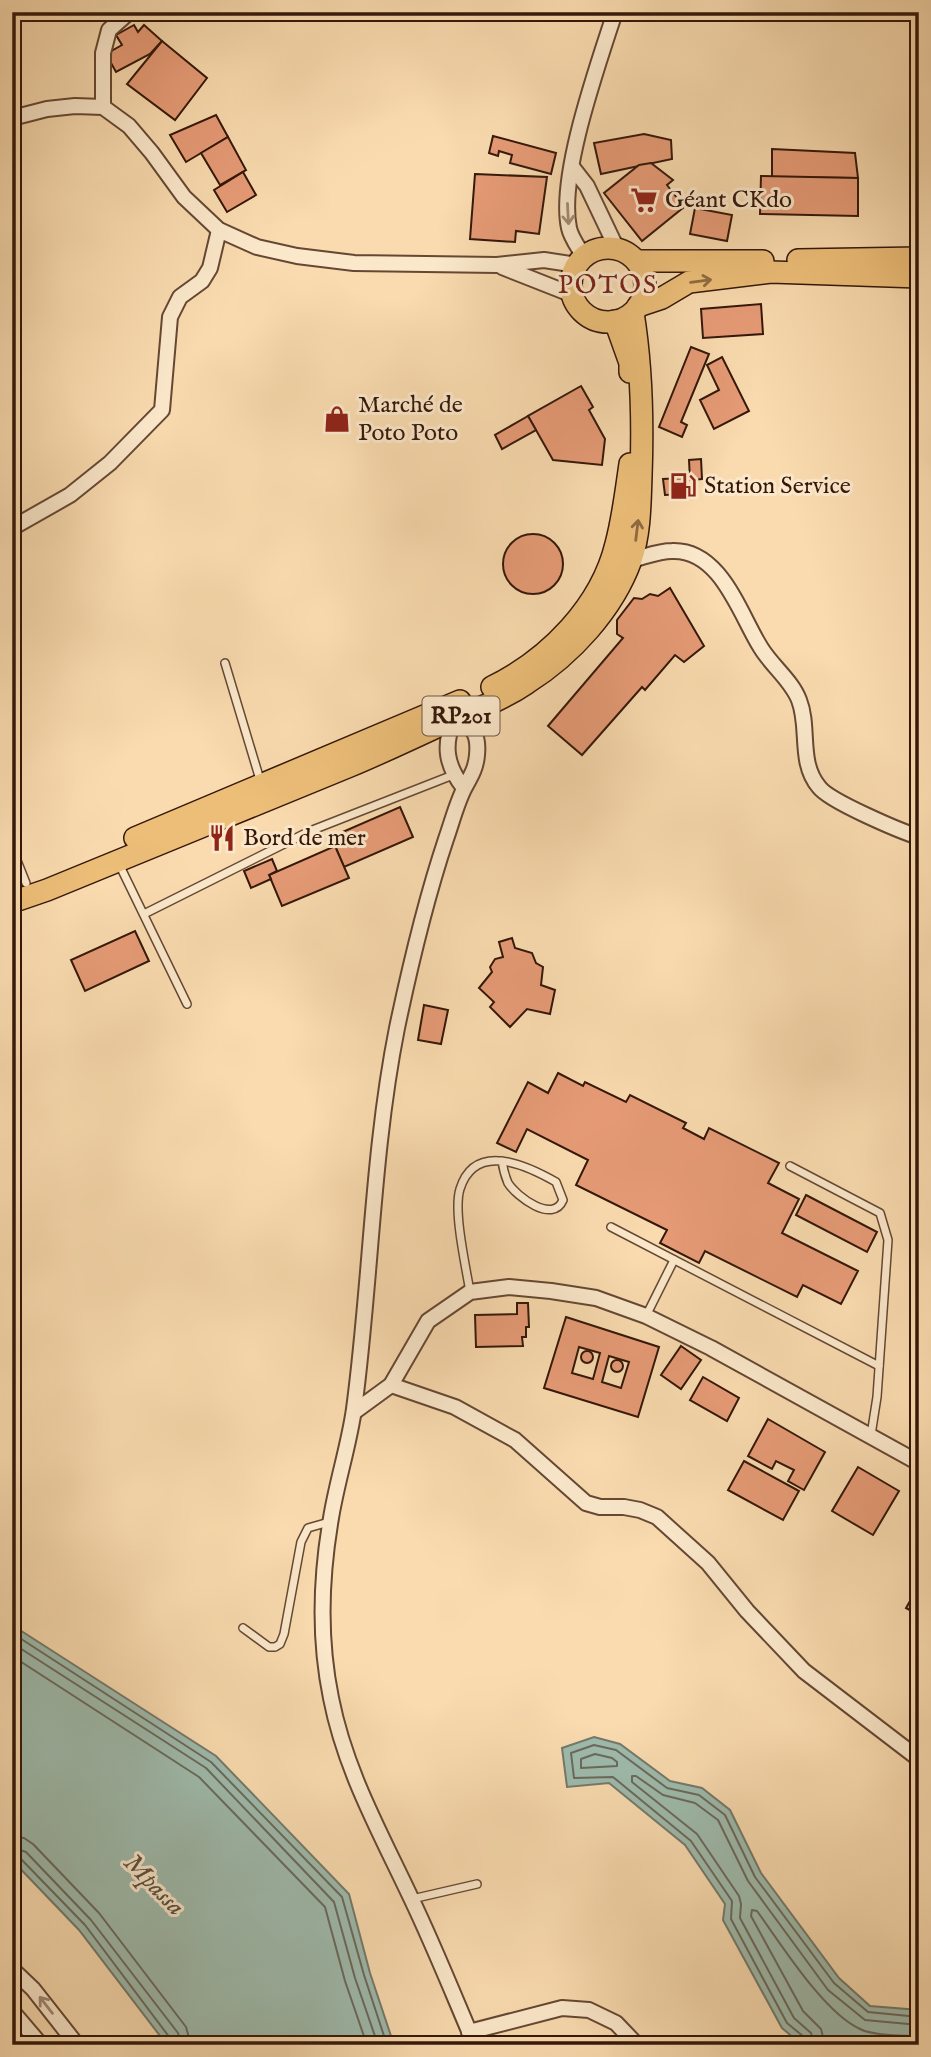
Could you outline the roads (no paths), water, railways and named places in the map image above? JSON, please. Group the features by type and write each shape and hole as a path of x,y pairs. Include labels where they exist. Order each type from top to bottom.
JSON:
{"main road":[{"path":"919,258 637,261 628,253 605,248 594,251 580,261 573,274 573,295 578,306 587,315 599,320 629,313 689,282 771,272 919,277"},
{"name":"RP201","path":"19,885 262,786 505,681 546,652 573,624 604,577 616,545 630,464 629,313 643,295 645,284 637,261"},
{"name":"RP201","path":"12,902 399,745 506,696 555,663 582,636 619,585 631,560 636,541 643,410 641,362 629,313"}],"street":[{"path":"103,107 103,53 108,30 127,15 127,12"},
{"path":"12,118 56,108 103,107 129,126 184,197 219,230 257,247 298,256 354,263 497,265 544,260 580,261 569,231 568,194 580,132 615,12"},
{"path":"572,168 587,186 617,249"},
{"path":"12,528 70,495 110,463 162,410 170,317 180,297 202,281 210,268 219,230"},
{"path":"497,265 573,295"},
{"path":"631,560 674,550 711,565 730,590 761,648 799,699 803,713 808,766 819,789 880,822 919,837"},
{"path":"464,788 453,775 446,737 454,720 467,723 476,735 477,754 473,775 464,788 429,896 397,1029 372,1226 354,1412 330,1522 322,1612 324,1660 342,1745 357,1787 412,1899 472,2038 562,2008 589,2010 616,2023 637,2045"},
{"path":"354,1412 391,1385 428,1321 470,1292 509,1287 596,1298 646,1316 711,1348 919,1463"},
{"path":"391,1385 455,1407 515,1440 586,1503 600,1507 640,1510 657,1517 708,1563 747,1611 804,1671 919,1759"},
{"path":"12,1969 33,1989 77,2045"},
{"path":"12,2011 41,2045"}],"lane":[{"path":"225,663 262,786"},
{"path":"144,914 310,831 453,775"},
{"path":"12,848 19,885"},
{"path":"117,861 187,1004"},
{"path":"470,1292 459,1209 460,1188 474,1166 484,1161 502,1161 537,1171 556,1182 563,1200 560,1206 548,1209 535,1206 516,1193 508,1183 502,1161"},
{"path":"790,1166 880,1213 888,1240 871,1435"},
{"path":"611,1227 879,1366"},
{"path":"646,1316 674,1260"},
{"path":"243,1628 269,1647 280,1644 301,1542 308,1528 330,1522"},
{"path":"412,1899 477,1884"}],"water":[{"name":"Mpassa","path":"12,1625 216,1756 349,1894 370,1973 394,2045 167,2045 79,1930 12,1860"},
{"path":"594,1737 620,1744 670,1781 702,1788 730,1810 761,1873 839,1978 870,2006 919,2010 919,2045 802,2045 782,2028 723,1920 725,1904 685,1845 609,1783 567,1787 562,1748"}],"place":[{"name":"Géant CKdo","path":"644,200"},
{"name":"Marché de Poto Poto","path":"337,419"},
{"name":"Station Service","path":"683,486"},
{"name":"Bord de mer","path":"222,838"}],"district":[{"name":"POTOS","path":"608,285"}]}
